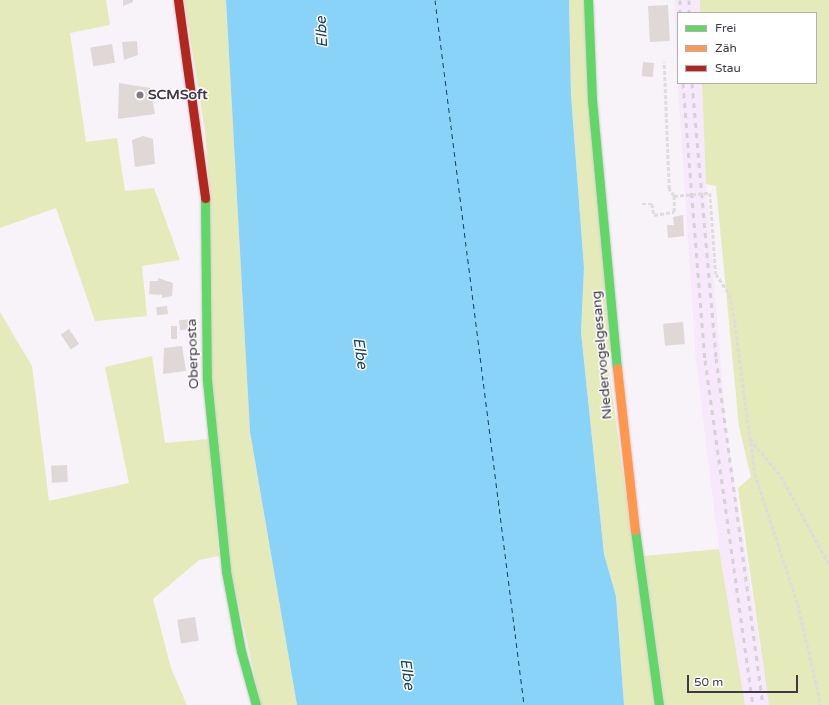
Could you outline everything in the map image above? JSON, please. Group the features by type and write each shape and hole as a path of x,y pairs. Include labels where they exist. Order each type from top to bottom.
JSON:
{"street":[{"name":"Oberposta","path":"178,0 207,211 207,380 226,572 241,651 256,705"},
{"name":"Niedervogelgesang","path":"588,0 592,100 623,422 659,705"}],"path":[{"path":"642,204 652,204 654,215 674,212 674,196 669,189 664,62"},
{"path":"674,196 710,193 716,274 730,295 754,474 798,604 821,705"},
{"path":"749,438 781,476 807,517 829,564"}],"shaded area":[{"path":"675,0 700,0 700,12 677,12 677,71"},
{"path":"678,84 702,84 706,184 726,429 769,705 745,705 719,549 696,360"}],"green space":[{"path":"0,0 106,0 110,25 70,33 86,142 117,138 125,191 154,188 180,260 142,266 147,316 95,321 56,208 0,228"},
{"path":"184,0 226,0 250,432 297,705 261,705 231,570 211,381 211,213 205,131"},
{"path":"569,0 584,0 611,351 607,356 655,705 624,705 616,596 604,554 581,332 584,268 571,95"},
{"path":"700,0 829,0 829,705 769,705 738,488 751,477 739,427 716,186 706,184 702,84 817,84 817,12 700,12"},
{"path":"0,312 32,366 49,501 129,483 105,367 152,356 165,443 209,439 219,556 199,560 153,599 171,668 187,705 0,705"},
{"path":"719,549 745,705 665,705 644,556"}],"water":[{"name":"Elbe","path":"226,0 569,0 571,95 584,268 581,332 604,554 616,596 624,705 297,705 250,432"}],"building":[{"path":"123,0 133,0 133,2 123,6"},
{"path":"668,5 670,41 650,42 648,6"},
{"path":"137,41 138,55 124,60 122,42"},
{"path":"112,44 115,63 93,66 90,47"},
{"path":"643,62 654,63 653,77 642,76"},
{"path":"119,83 150,88 155,114 118,119"},
{"path":"143,136 153,139 155,164 135,167 132,140"},
{"path":"683,215 684,236 668,238 667,225 674,225 673,217"},
{"path":"158,278 173,283 172,296 162,298 162,295 149,294 150,281 158,281"},
{"path":"167,306 168,314 157,315 156,307"},
{"path":"191,319 192,329 180,330 179,320"},
{"path":"683,322 685,344 665,346 663,324"},
{"path":"171,326 177,326 177,339 171,339"},
{"path":"69,329 79,344 71,350 61,335"},
{"path":"182,346 186,371 163,374 164,348"},
{"path":"67,465 68,482 52,483 51,466"},
{"path":"195,617 199,641 181,644 177,620"}],"ferry route":[{"path":"435,0 524,705"}],"railway":[{"path":"680,0 680,12"},
{"path":"689,0 689,12"},
{"path":"683,84 705,360 753,705"},
{"path":"692,84 716,358 763,705"}],"traffic: fast":[{"path":"588,0 592,100 617,368"},
{"path":"205,198 207,380 226,571 241,651 256,705"},
{"path":"635,530 659,705"}],"traffic: slow":[{"path":"617,368 635,530"}],"traffic: jam":[{"path":"178,0 205,198"}],"place":[{"name":"SCMSoft","path":"140,95"}]}
